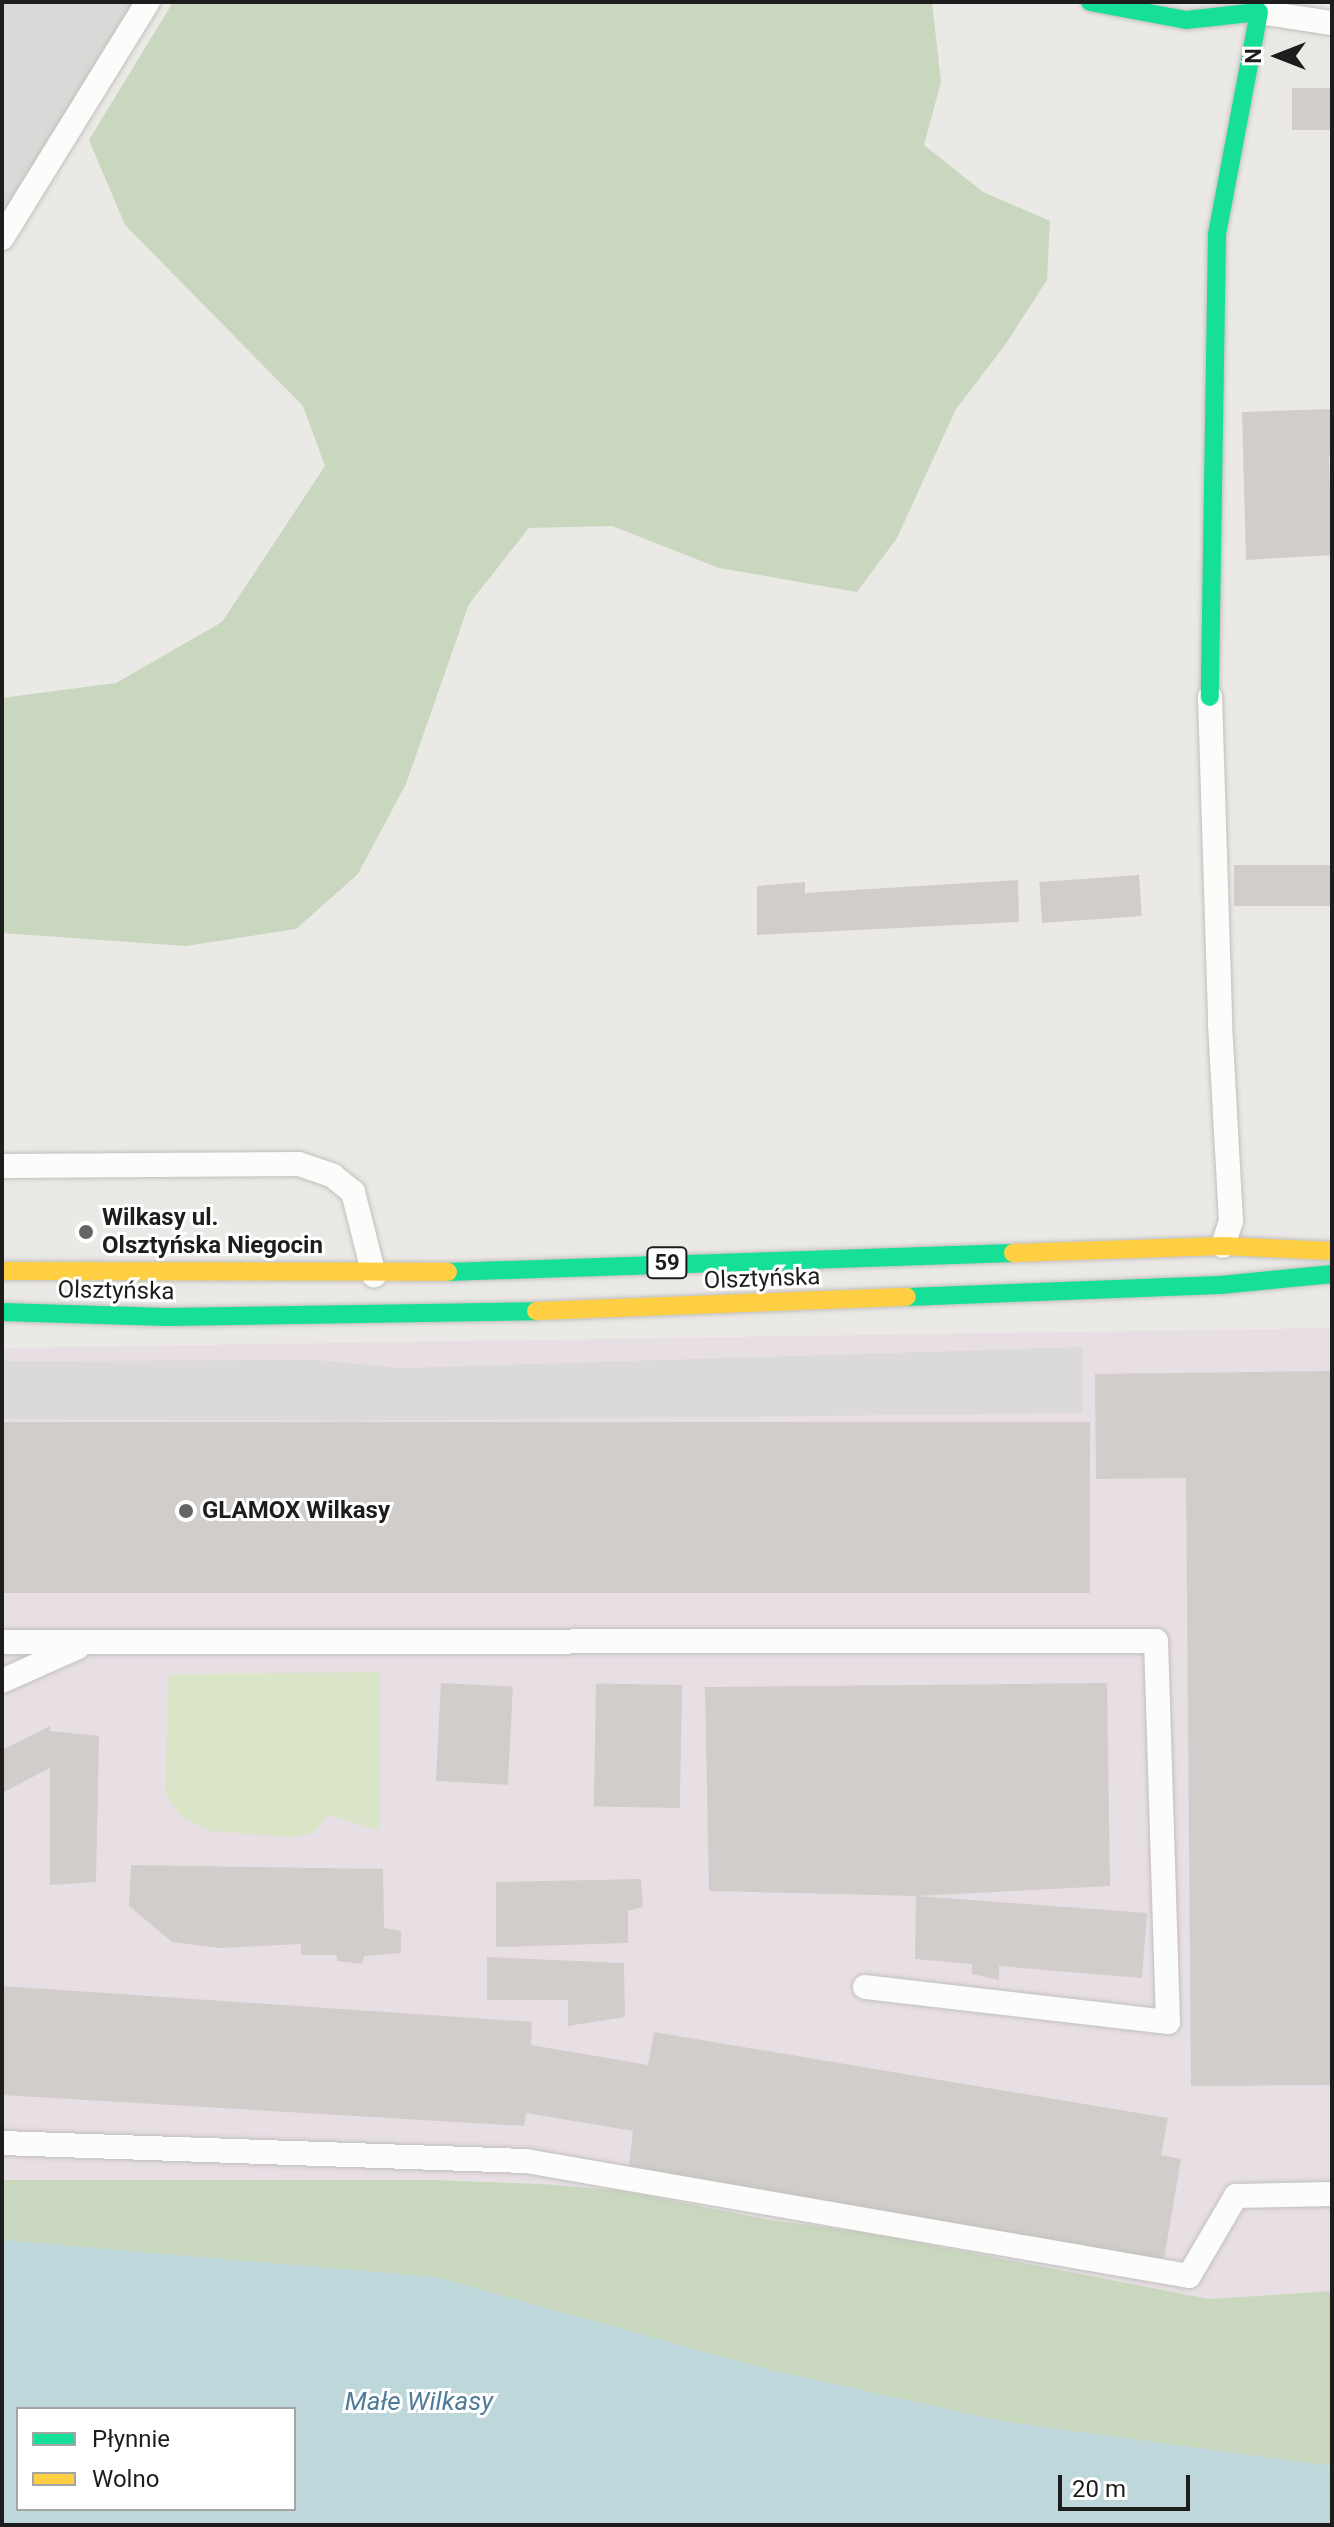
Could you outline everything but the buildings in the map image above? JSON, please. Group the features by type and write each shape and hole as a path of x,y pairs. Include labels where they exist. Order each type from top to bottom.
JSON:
{"main road":[{"path":"1090,2 1186,20 1259,12 1217,234 1210,697"},
{"name":"Olsztyńska","path":"2,1271 374,1275 1223,1246 1332,1251"},
{"name":"Olsztyńska","path":"2,1312 167,1317 376,1316 1220,1285 1332,1274"},
{"path":"374,1275 376,1316"}],"lane":[{"path":"2,238 148,2"},
{"path":"1259,12 1332,23"},
{"path":"1210,697 1220,1024 1231,1221 1223,1246"},
{"path":"2,1166 299,1164 333,1176 353,1192 374,1275"},
{"path":"2,1642 1156,1641 1168,2022 865,1987"},
{"path":"2,1681 88,1642"},
{"path":"2,2143 526,2161 1189,2276 1236,2196 1332,2194"}],"shaded area":[{"path":"2,2 146,2 2,238"},
{"name":"GLAMOX Wilkasy","path":"1332,1328 1332,2291 1209,2299 869,2233 770,2220 623,2191 543,2184 462,2180 2,2180 2,1348"},
{"path":"1083,1347 1083,1413 351,1421 2,1419 2,1361 318,1360 401,1368"}],"green space":[{"path":"173,2 932,2 941,82 924,145 983,192 1050,221 1047,280 1005,345 956,409 897,538 857,592 719,568 612,526 529,528 469,604 406,784 358,874 296,929 186,946 2,933 2,698 116,683 222,622 325,466 303,406 125,225 89,140"},
{"path":"379,1672 379,1830 327,1815 314,1833 289,1837 209,1831 181,1816 165,1792 169,1674"},
{"path":"2,2180 436,2180 543,2184 623,2191 770,2220 869,2233 1209,2299 1332,2291 1332,2466 1007,2422 770,2370 2,2240"}],"water":[{"name":"Małe Wilkasy","path":"2,2240 435,2277 770,2370 1007,2422 1332,2466 1332,2525 2,2525"}],"traffic: fast":[{"path":"1090,2 1186,20 1259,12 1217,234 1210,697"},
{"path":"448,1272 1013,1253"},
{"path":"907,1297 1220,1285 1332,1274"},
{"path":"2,1312 167,1317 536,1311"}],"traffic: slow":[{"path":"1013,1253 1223,1246 1332,1251"},
{"path":"2,1271 448,1272"},
{"path":"536,1311 907,1297"}],"place":[{"name":"Wilkasy ul. Olsztyńska Niegocin","path":"86,1232"},
{"name":"GLAMOX Wilkasy","path":"186,1511"}]}
